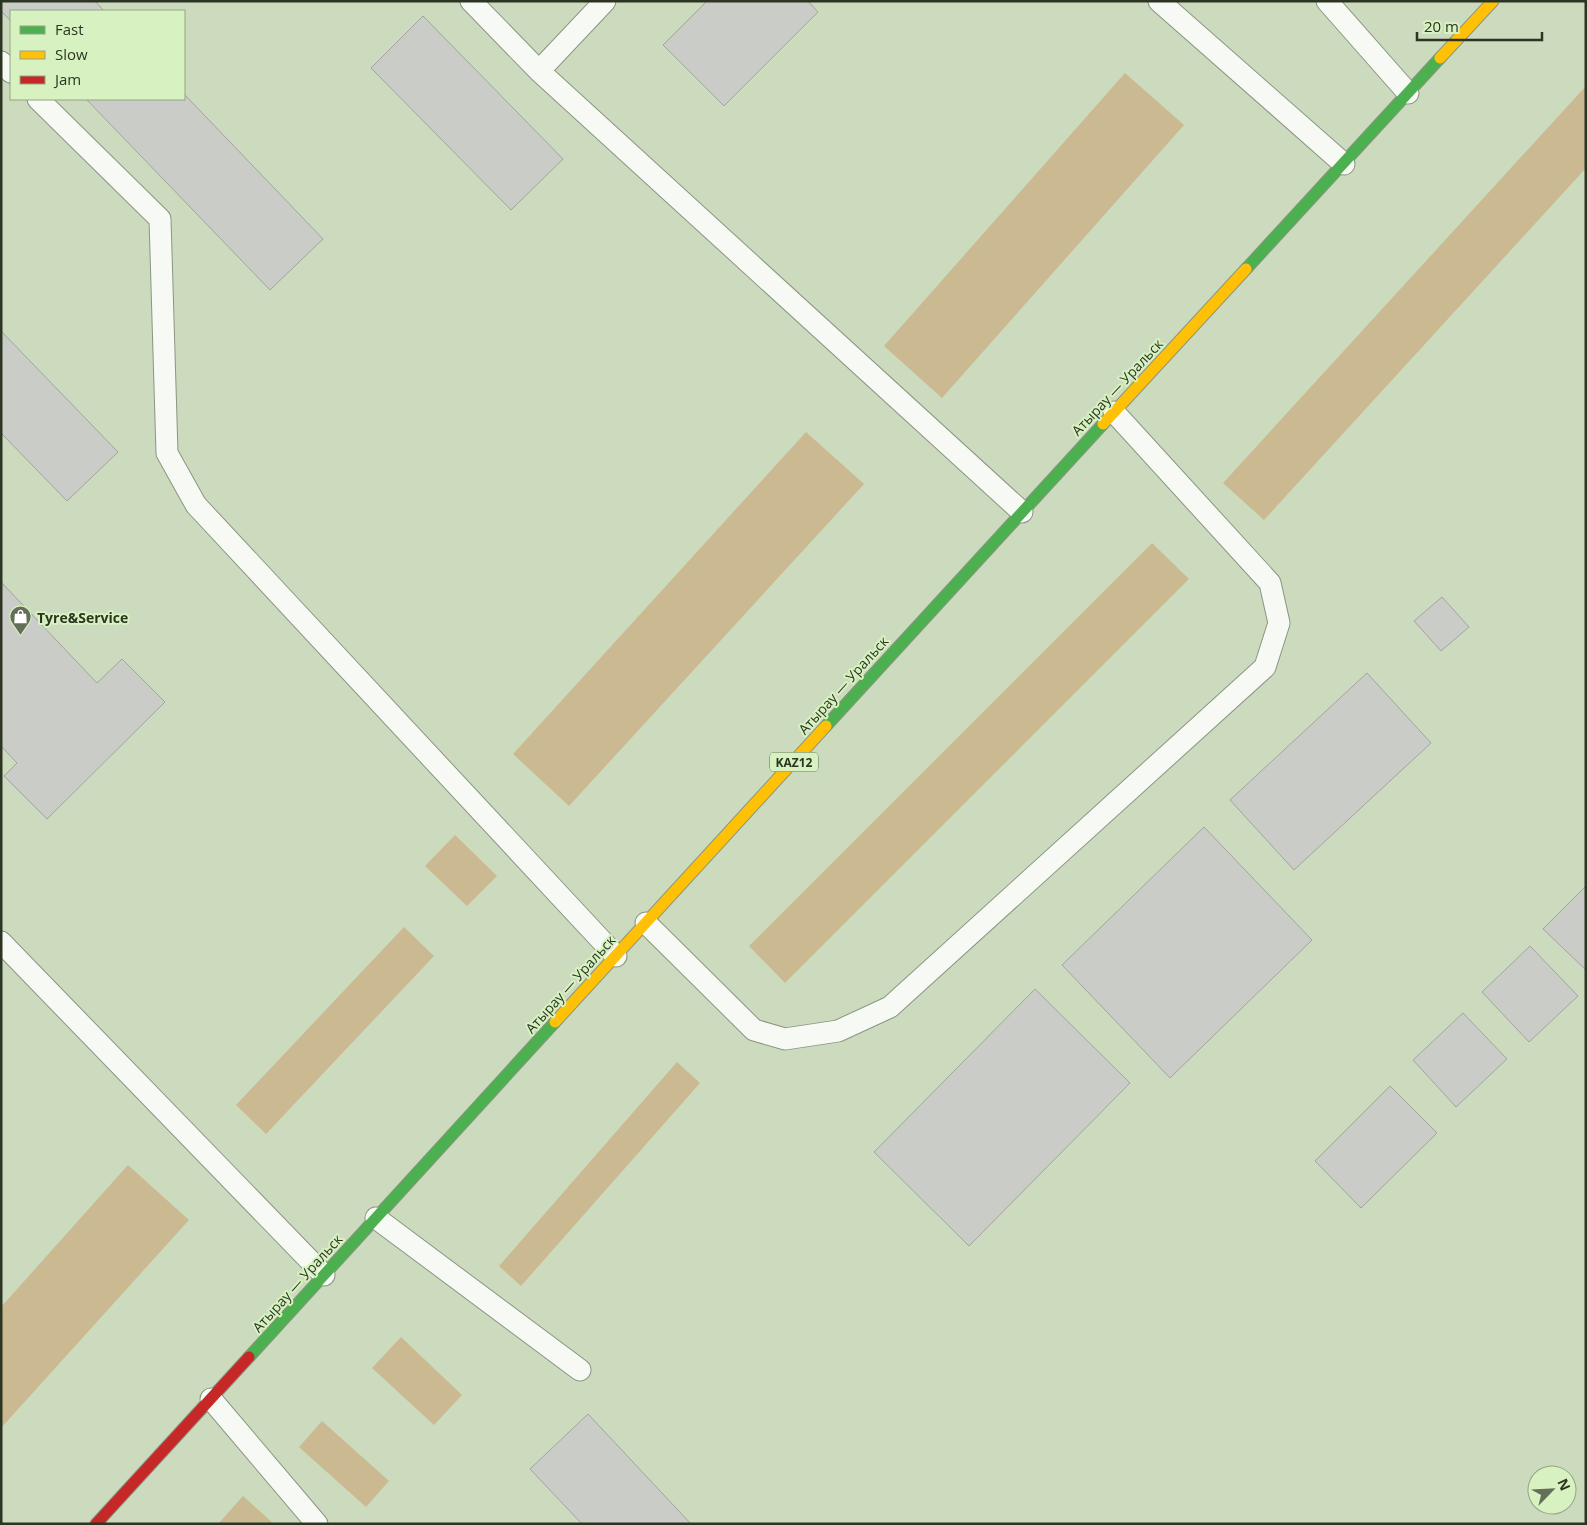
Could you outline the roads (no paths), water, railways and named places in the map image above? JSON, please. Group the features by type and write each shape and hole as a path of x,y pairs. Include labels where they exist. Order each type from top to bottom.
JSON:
{"highway":[{"name":"Атырау — Уральск","path":"96,1524 1022,512 1493,1"}],"lane":[{"path":"471,1 539,72 1022,512"},
{"path":"539,72 605,1"},
{"path":"1159,1 1344,164"},
{"path":"1327,1 1408,93"},
{"path":"1,62 10,71"},
{"path":"39,100 160,220 167,453 196,505 616,956"},
{"path":"646,923 754,1030 785,1039 838,1031 890,1007 1265,667 1279,623 1270,583 1114,412"},
{"path":"1,942 324,1275"},
{"path":"376,1218 580,1370"},
{"path":"211,1398 317,1524"}],"place":[{"name":"Tyre&Service","path":"21,636"}]}
